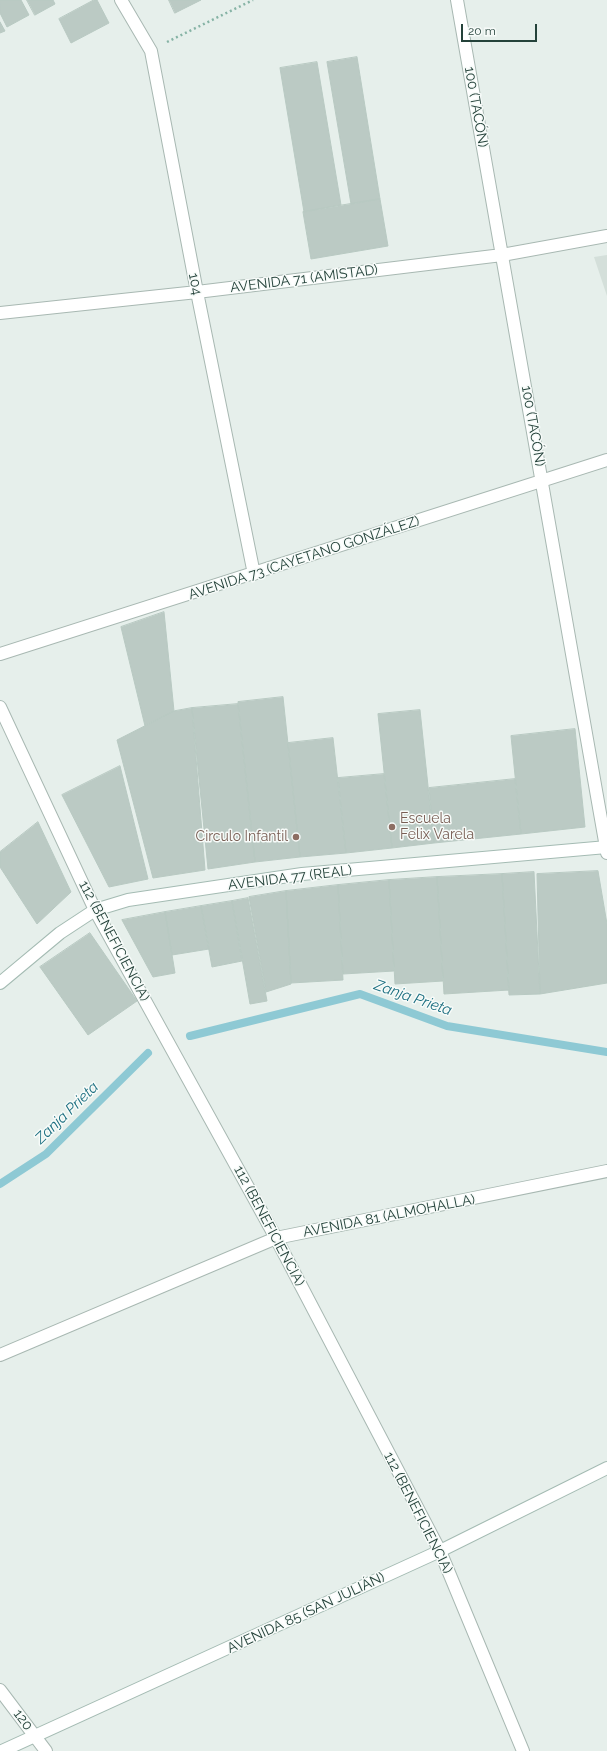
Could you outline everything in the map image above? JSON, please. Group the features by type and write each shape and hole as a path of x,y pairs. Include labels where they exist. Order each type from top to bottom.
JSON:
{"street":[{"name":"104","path":"121,0 151,51 197,292 254,574"},
{"name":"100 (TACÓN)","path":"457,0 607,849"},
{"name":"AVENIDA 71 (AMISTAD)","path":"0,313 197,292 502,254 607,236"},
{"name":"AVENIDA 73 (CAYETANO GONZÁLEZ)","path":"0,654 607,460"},
{"name":"112 (BENEFICIENCIA)","path":"0,707 95,910 276,1238 440,1551 523,1751"},
{"name":"AVENIDA 77 (REAL)","path":"0,983 60,933 95,910 128,900 302,874 607,849"},
{"name":"AVENIDA 81 (ALMOHALLA)","path":"0,1355 276,1238 607,1171"},
{"name":"AVENIDA 85 (SAN JULIÁN)","path":"2,1751 36,1737 440,1551 607,1468"},
{"name":"120","path":"0,1690 46,1751"}],"path":[{"path":"151,51 253,0"}],"shaded area":[{"path":"607,255 607,296 594,257"}],"building":[{"path":"0,0 21,0 29,15 7,27 0,13"},
{"path":"27,0 53,0 55,4 35,15"},
{"path":"94,0 97,0 109,23 71,43 59,19"},
{"path":"169,0 201,0 175,13"},
{"path":"0,22 5,31 0,33"},
{"path":"357,57 380,199 351,204 327,62"},
{"path":"317,62 341,205 304,212 280,68"},
{"path":"380,199 388,246 311,259 303,212"},
{"path":"164,612 174,711 145,726 121,627"},
{"path":"283,697 300,857 255,862 238,702"},
{"path":"238,704 255,862 208,869 192,708"},
{"path":"192,708 205,870 153,878 117,740 174,711"},
{"path":"420,710 434,843 392,848 378,714"},
{"path":"575,729 585,827 521,834 511,736"},
{"path":"333,738 346,853 300,857 288,743"},
{"path":"120,766 148,879 109,887 62,795"},
{"path":"384,774 392,848 346,853 338,778"},
{"path":"515,779 521,834 434,843 429,788"},
{"path":"38,822 71,892 37,924 0,867 0,852"},
{"path":"598,871 607,924 607,983 540,994 537,874"},
{"path":"534,872 540,994 509,995 502,874"},
{"path":"502,874 509,990 444,994 437,877"},
{"path":"437,877 443,981 395,984 389,880"},
{"path":"389,880 394,971 343,974 338,885"},
{"path":"338,885 343,980 291,983 286,891"},
{"path":"286,891 291,984 266,992 249,897"},
{"path":"248,898 267,1001 250,1004 232,901"},
{"path":"232,901 242,961 212,967 201,906"},
{"path":"201,906 209,949 172,955 165,912"},
{"path":"165,912 175,973 153,977 122,920"},
{"path":"90,933 137,1001 88,1035 40,967"}],"waterway":[{"name":"Zanja Prieta","path":"190,1036 360,994 447,1026 607,1052"},
{"name":"Zanja Prieta","path":"0,1184 46,1154 148,1053"}],"place":[{"name":"Escuela Felix Varela","path":"392,827"},
{"name":"Circulo Infantil","path":"296,837"}]}
